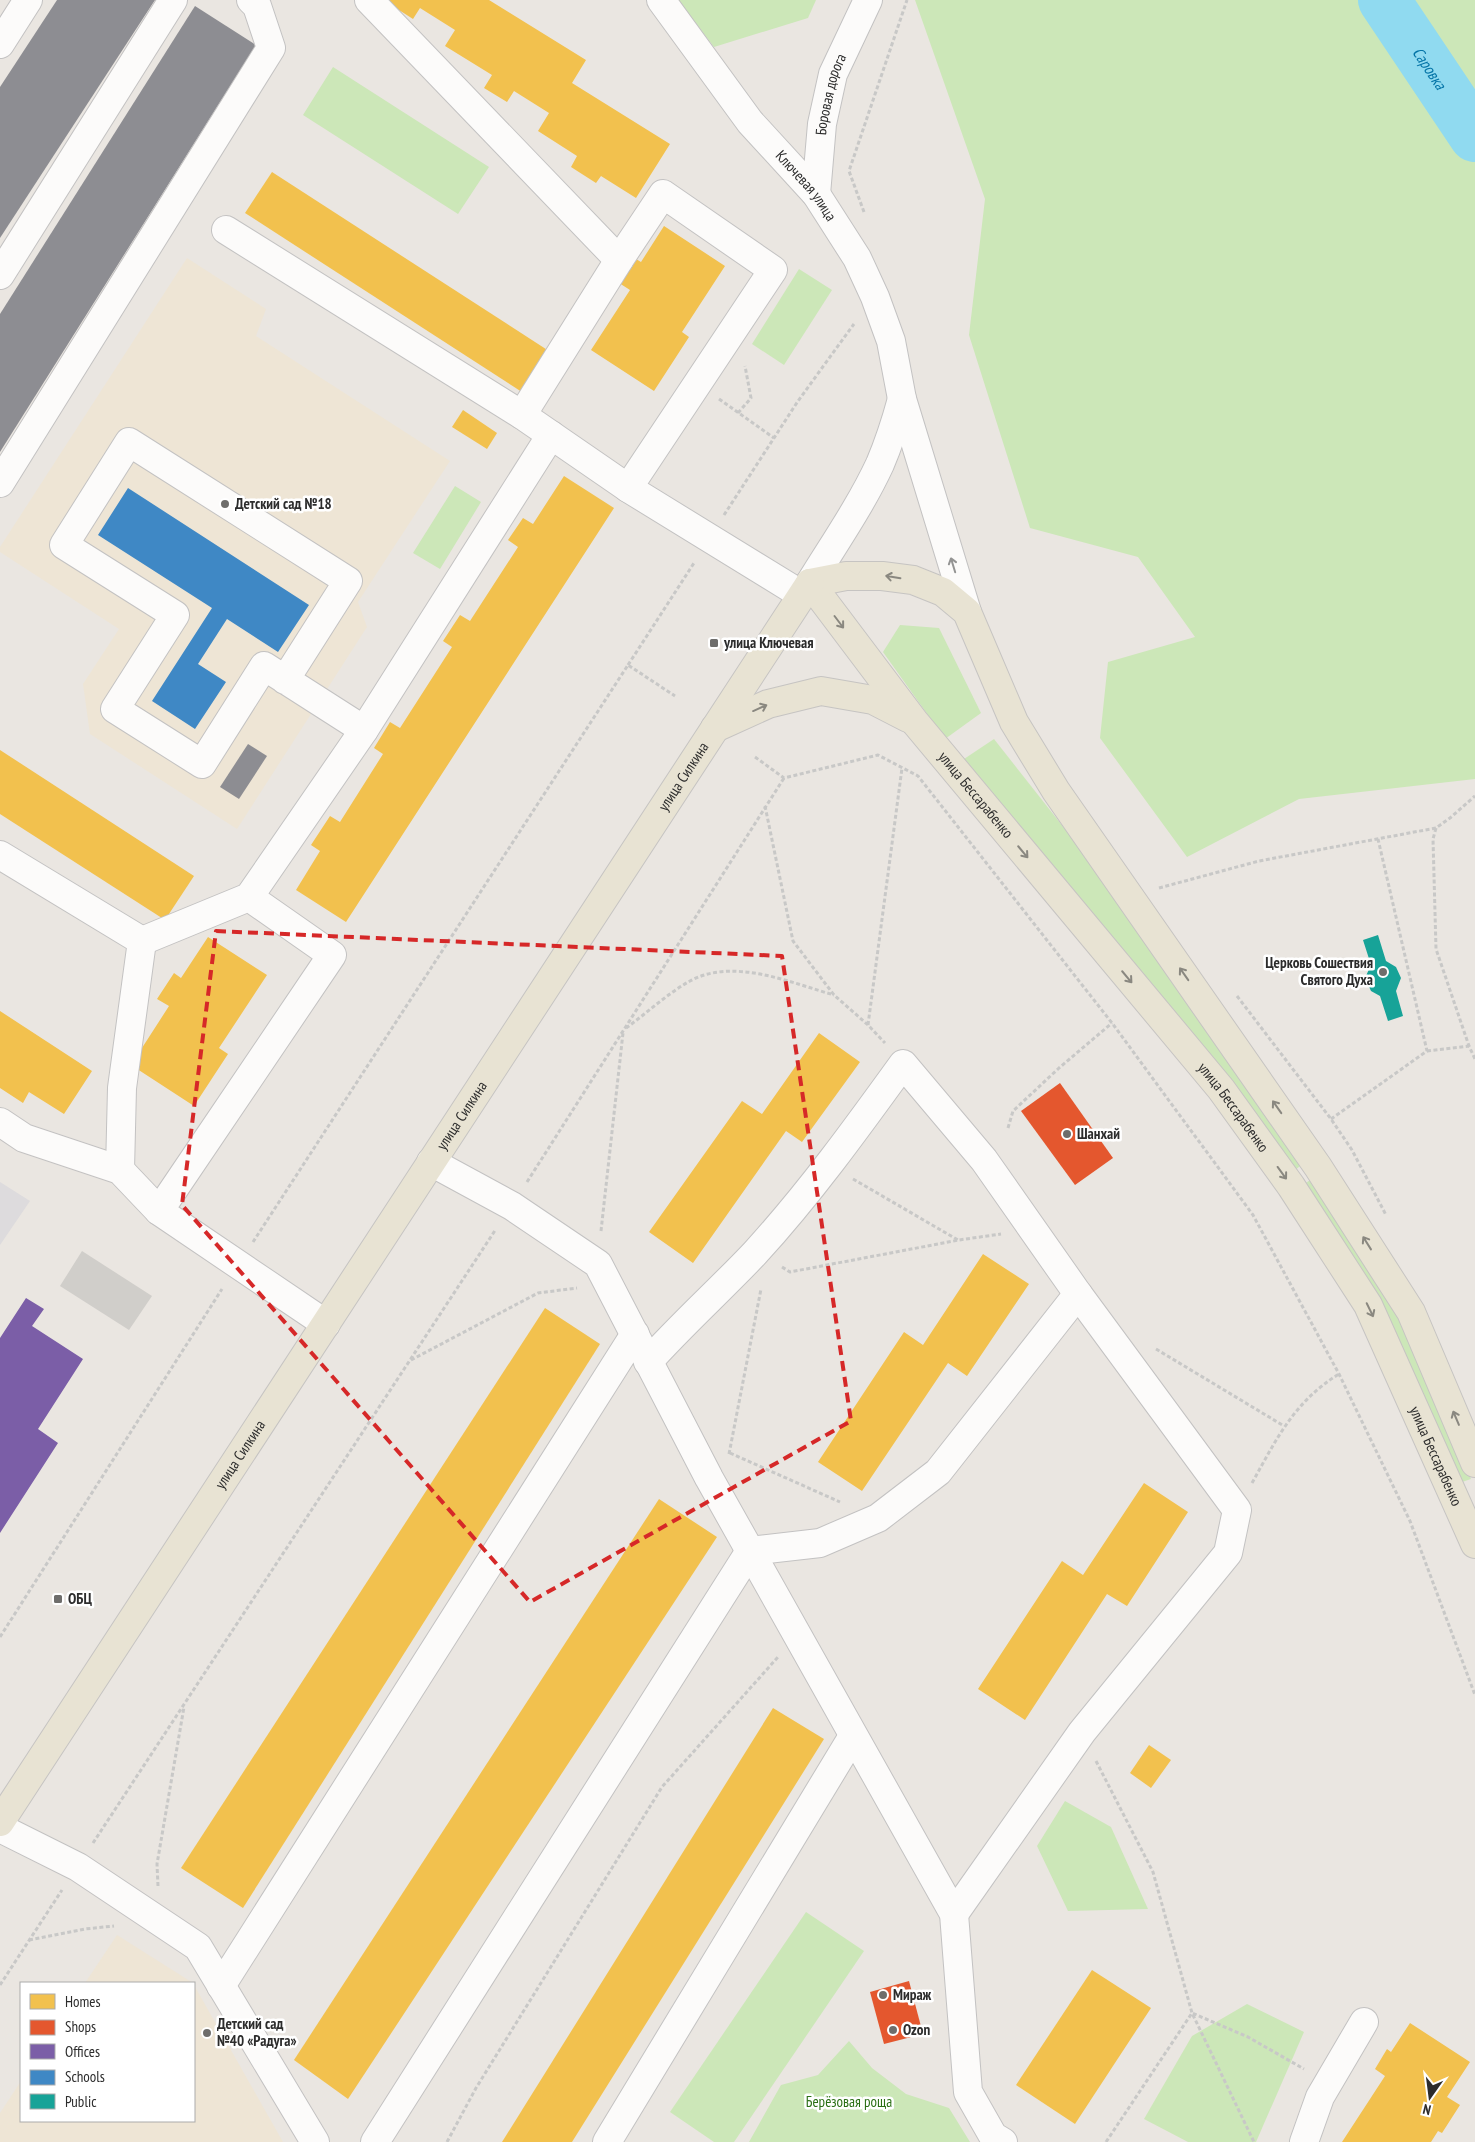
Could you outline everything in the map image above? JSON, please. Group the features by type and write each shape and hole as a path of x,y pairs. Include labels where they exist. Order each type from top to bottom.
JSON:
{"main road":[{"path":"806,589 846,576 882,576 913,580 943,592 967,612 1014,722 1056,791 1318,1167 1411,1312 1475,1463"},
{"name":"улица Бессарабенко","path":"806,589 1221,1089 1291,1186 1368,1305 1475,1544"},
{"name":"улица Силкина","path":"0,1822 806,589"},
{"name":"улица Бессарабенко","path":"716,728 768,704 821,691 873,700 914,721"}],"street":[{"path":"0,44 28,0"},
{"path":"0,275 172,0"},
{"path":"0,483 272,48 257,6 250,0"},
{"path":"369,0 619,260"},
{"name":"Ключевая улица","path":"661,0 750,122 816,194 858,258 891,341 902,399"},
{"name":"Боровая дорога","path":"816,194 822,124 833,74 868,0"},
{"path":"522,415 619,260 663,194 773,270 628,488"},
{"path":"226,230 522,415 628,488 806,589"},
{"path":"902,399 967,612"},
{"name":"улица Силкина","path":"806,589 848,522 880,464 902,399"},
{"path":"142,941 249,897 364,730 551,435"},
{"path":"285,680 348,581 129,442 64,545 175,615 115,709 202,764 264,666 285,680 364,730"},
{"path":"0,854 142,941"},
{"path":"159,1211 332,955 249,897"},
{"path":"120,1170 122,1088 142,941"},
{"path":"648,1362 675,1332 755,1252 829,1165 903,1064 984,1160 1078,1294 1238,1510 1228,1553 1082,1732 954,1914"},
{"path":"0,1122 24,1138 120,1170 159,1211 326,1324"},
{"path":"432,1162 512,1206 603,1274 709,1478 954,1914 968,2092 993,2136 1003,2142"},
{"path":"750,1551 820,1543 878,1518 938,1472 1078,1294"},
{"path":"221,1986 635,1334"},
{"path":"375,2142 750,1551"},
{"path":"607,2142 854,1736"},
{"path":"0,1828 78,1867 198,1947 315,2142"},
{"path":"1304,2142 1320,2097 1364,2022"}],"path":[{"path":"866,217 850,171 907,0"},
{"path":"720,350 746,367 751,398 738,412"},
{"path":"697,384 774,438"},
{"path":"0,1637 628,665 675,696"},
{"path":"0,1985 512,1206 784,778 878,755 918,776 1112,1023 1253,1215 1339,1374 1410,1521 1475,1695"},
{"path":"755,757 784,778"},
{"path":"868,1025 902,768"},
{"path":"1152,891 1259,861 1436,828 1475,796"},
{"path":"765,806 793,941 834,995 868,1025 903,1064"},
{"path":"1436,828 1433,840 1436,949 1469,1046 1475,1058"},
{"path":"1378,839 1428,1051"},
{"path":"410,1360 538,1293 603,1274 623,1030 691,981 716,971 748,971 834,995"},
{"path":"1008,1128 1013,1111 1059,1068 1112,1023"},
{"path":"1331,1119 1428,1051 1469,1046"},
{"path":"829,1165 959,1240"},
{"path":"755,1252 790,1272 959,1240 1034,1230"},
{"path":"709,1478 730,1453 761,1288"},
{"path":"1152,1347 1284,1426"},
{"path":"1238,1510 1284,1426 1318,1387 1339,1374"},
{"path":"730,1453 878,1518"},
{"path":"447,2142 476,2088 662,1786 797,1636"},
{"path":"29,1940 85,1929 160,1922 157,1864 184,1704"},
{"path":"1082,1732 1153,1872 1192,2013 1254,2142"},
{"path":"1192,2013 1248,2038 1328,2083"},
{"path":"1106,2142 1192,2013"}],"highlighted area":[{"path":"216,931 782,956 851,1421 530,1602 182,1205"}],"shaded area":[{"name":"Детский сад №18","path":"187,258 266,309 256,336 450,461 358,602 367,627 237,829 90,734 83,684 119,629 0,552 0,547"},
{"path":"0,1182 30,1201 0,1245"},
{"name":"Детский сад №40 «Радуга»","path":"117,1935 191,1982 86,1982"},
{"name":"Детский сад №40 «Радуга»","path":"195,1987 283,2142 0,2142 0,2113 20,2083 20,2122 195,2122"}],"green space":[{"path":"678,0 816,0 808,18 714,47"},
{"path":"915,0 1475,0 1475,779 1299,799 1187,857 1100,738 1108,662 1195,637 1138,557 1030,528 969,335 985,199"},
{"path":"333,67 489,167 458,214 303,115"},
{"path":"799,269 832,290 784,365 752,344"},
{"path":"455,486 481,502 440,569 413,553"},
{"path":"900,625 939,628 981,713 945,739 883,652"},
{"path":"994,739 1076,843 1305,1162 1294,1171 961,761"},
{"path":"1315,1177 1382,1286 1417,1352 1471,1479 1456,1484 1301,1186"},
{"path":"1065,1801 1111,1827 1148,1909 1068,1911 1037,1846"},
{"path":"806,1912 864,1951 734,2142 714,2142 670,2112"},
{"path":"1247,2004 1304,2032 1256,2142 1188,2142 1144,2119 1192,2036"},
{"name":"Берёзовая роща","path":"849,2041 872,2068 906,2094 949,2108 970,2142 749,2142 781,2085 818,2075"}],"building: Homes":[{"path":"390,0 489,0 586,60 572,83 670,144 636,198 601,176 596,183 571,167 577,156 538,131 549,113 514,91 507,102 484,88 492,75 445,46 455,30 420,8 413,19 388,3"},
{"path":"272,172 552,353 525,394 245,213"},
{"path":"664,226 725,266 682,332 689,337 654,391 591,350 630,290 616,281 631,256 641,262"},
{"path":"463,410 497,433 487,449 452,427"},
{"path":"564,476 614,508 346,922 296,890 320,851 311,845 330,816 340,822 383,754 374,748 390,722 400,728 452,647 443,641 460,615 470,621 518,547 508,540 523,518 533,524"},
{"path":"0,750 194,876 165,920 0,814"},
{"path":"208,937 267,975 219,1048 228,1054 194,1106 131,1065 169,1006 157,999 174,973 181,978"},
{"path":"0,1011 92,1071 64,1114 29,1092 23,1103 0,1088"},
{"path":"819,1033 860,1062 802,1142 786,1131 693,1263 649,1232 742,1101 762,1114"},
{"path":"983,1254 1029,1284 967,1376 948,1363 862,1491 818,1462 904,1332 923,1345"},
{"path":"545,1308 600,1344 243,1908 181,1868"},
{"path":"1144,1483 1188,1512 1127,1606 1107,1594 1025,1720 978,1689 1062,1561 1083,1575"},
{"path":"659,1499 717,1537 348,2099 294,2060"},
{"path":"773,1708 824,1739 572,2142 502,2142"},
{"path":"1149,1745 1171,1760 1151,1788 1130,1773"},
{"path":"1092,1970 1151,2008 1075,2124 1016,2085"},
{"path":"1410,2023 1470,2062 1447,2097 1460,2105 1442,2133 1438,2131 1431,2142 1342,2142 1385,2076 1375,2069 1387,2049 1391,2052"}],"building: Shops":[{"name":"Шанхай","path":"1060,1083 1113,1158 1075,1185 1021,1111"},
{"path":"909,1981 923,2034 884,2044 870,1992"}],"building: Offices":[{"path":"26,1298 44,1309 32,1326 83,1359 38,1429 58,1443 0,1533 0,1338"}],"building: Schools":[{"path":"128,488 309,605 278,652 227,619 198,664 226,682 195,729 152,701 212,608 98,535"}],"building: Public":[{"name":"Церковь Сошествия Святого Духа","path":"1378,935 1386,961 1396,967 1401,978 1396,991 1403,1016 1388,1021 1380,996 1371,991 1365,978 1371,965 1363,940"}],"building: Industry":[{"path":"57,0 155,0 0,238 0,87"},
{"path":"195,6 256,45 0,452 0,314"},
{"path":"248,744 267,756 239,799 220,787"}],"building: Other":[{"path":"82,1251 152,1296 129,1330 60,1286"}],"waterway":[{"name":"Саровка","path":"1384,0 1475,136"}],"place":[{"name":"Детский сад №18","path":"225,504"},
{"name":"улица Ключевая","path":"714,643"},
{"name":"Церковь Сошествия Святого Духа","path":"1383,972"},
{"name":"Шанхай","path":"1067,1134"},
{"name":"ОБЦ","path":"58,1599"},
{"name":"Мираж","path":"883,1995"},
{"name":"Ozon","path":"893,2030"},
{"name":"Детский сад №40 «Радуга»","path":"207,2033"}]}
